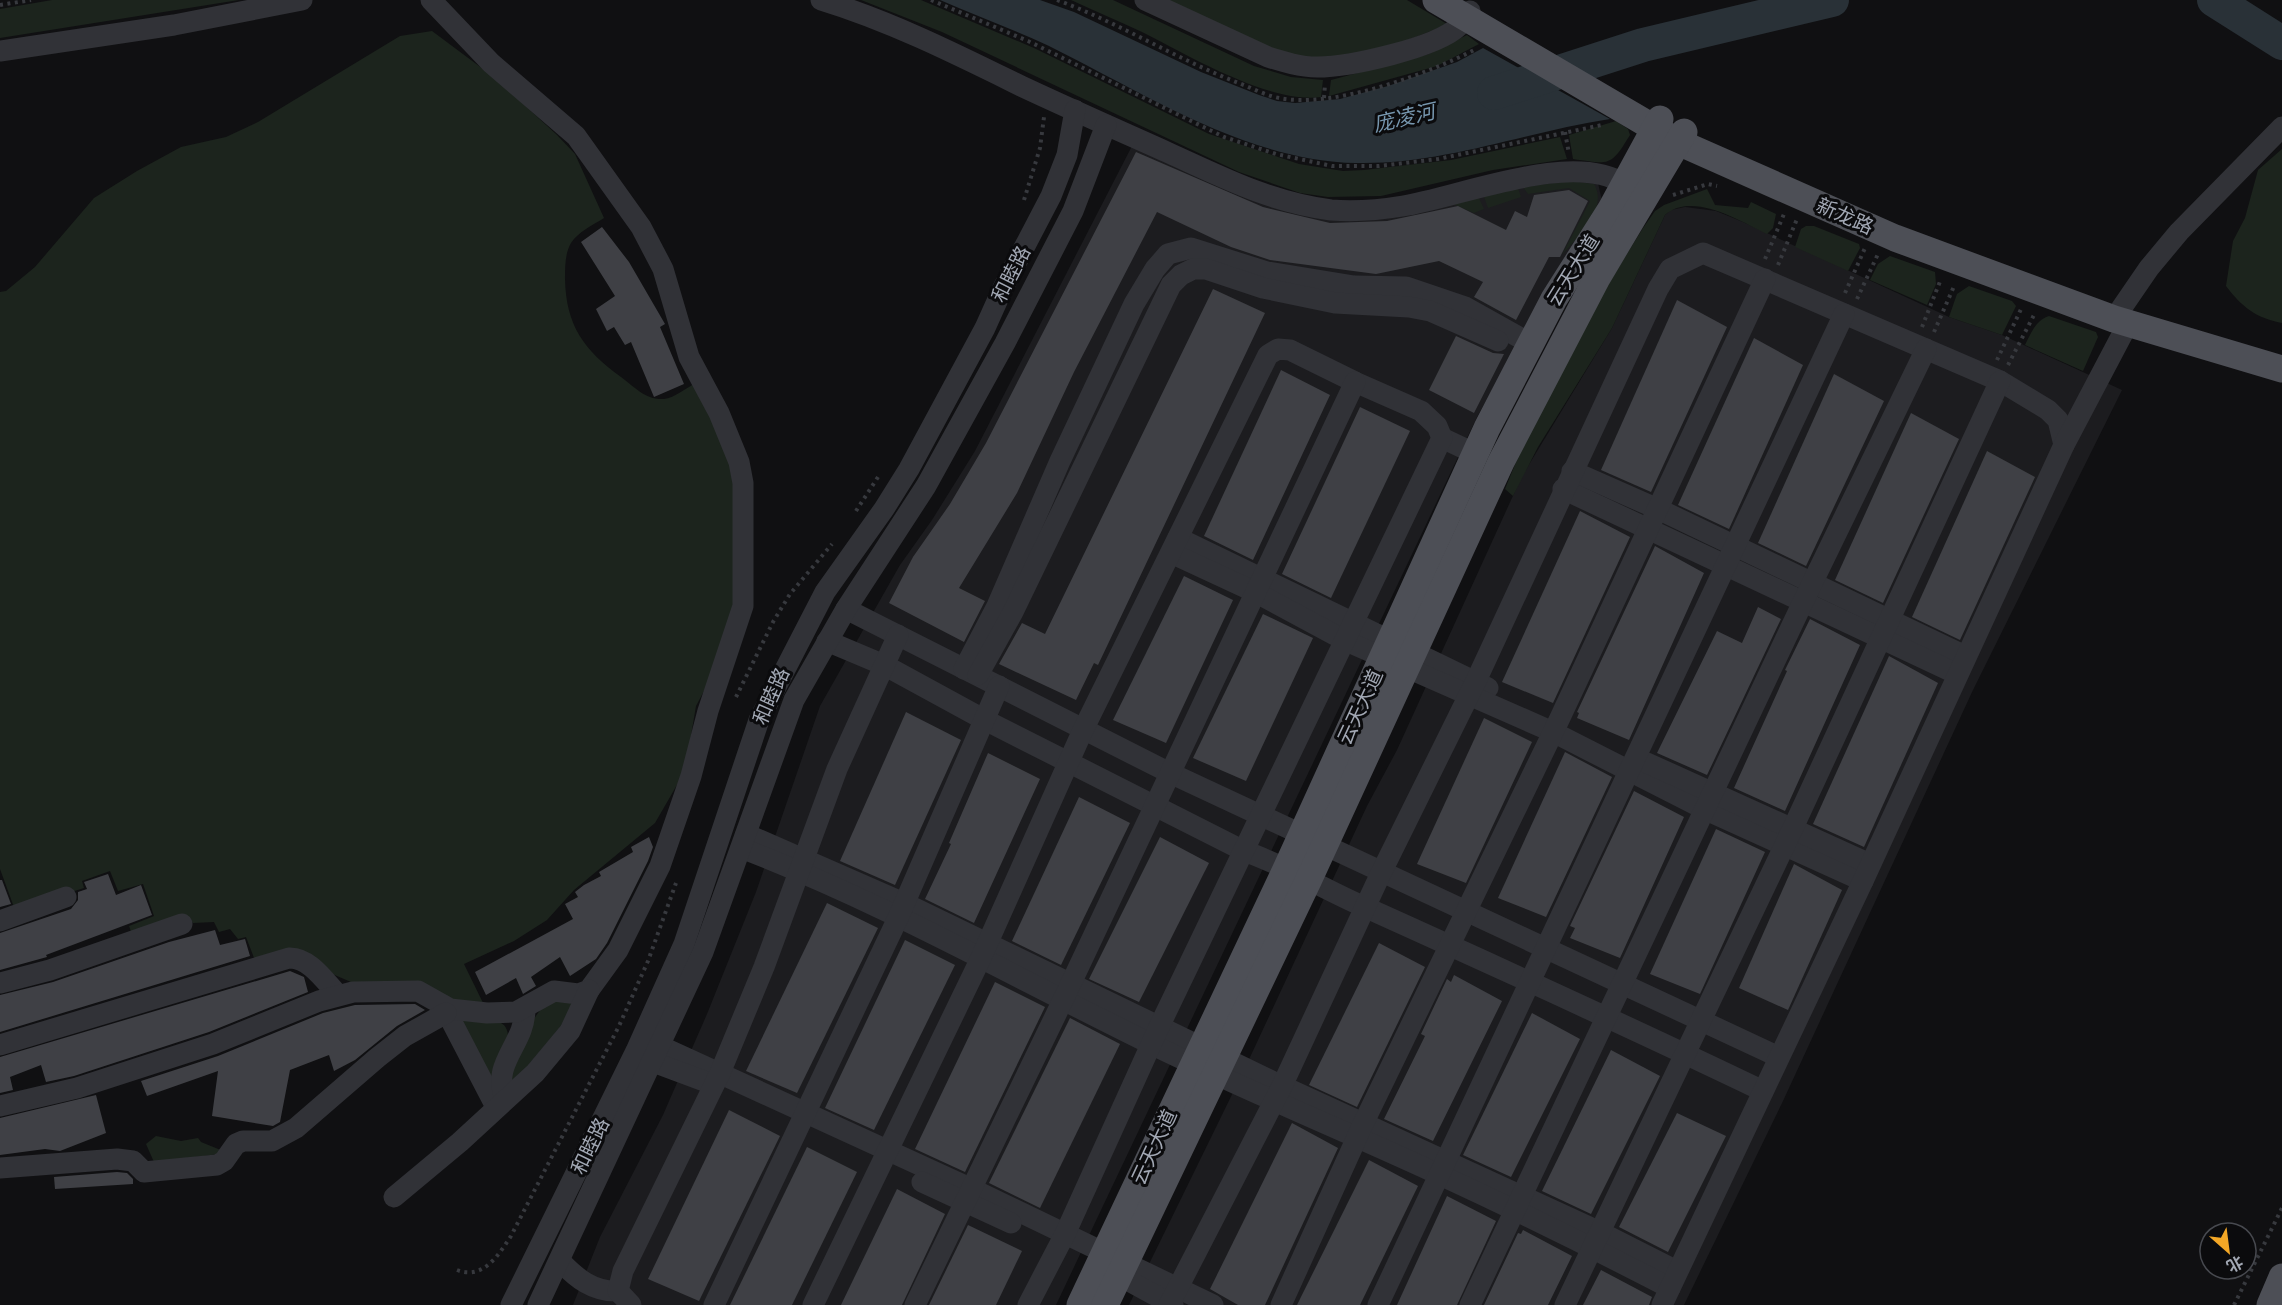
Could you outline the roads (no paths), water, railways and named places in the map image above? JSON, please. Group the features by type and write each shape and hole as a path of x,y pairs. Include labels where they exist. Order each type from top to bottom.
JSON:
{"main road":[{"name":"新龙路","path":"1436,0 1469,14 1620,110 1657,124 1681,137 1841,207 2119,321 2282,369"},
{"name":"云天大道","path":"1399,654 1476,454 1528,347 1554,299 1611,209 1657,124"},
{"name":"云天大道","path":"1080,1305 1112,1264 1298,873 1399,654 1597,278 1681,137"},
{"name":"新龙路","path":"2119,321 2282,363"},
{"name":"云天大道","path":"1105,1305 1112,1264"},
{"path":"2270,1305 2282,1278"}],"street":[{"path":"0,51 174,25 302,0"},
{"path":"394,1197 460,1142 535,1072 558,1048 579,1018 589,990 618,950 660,866 692,776 708,711 740,622 744,590 743,483 739,462 727,432 689,357 663,269 641,227 576,136 491,63 431,0"},
{"path":"821,0 934,44 1106,125 1270,198 1355,212 1405,206 1459,191 1559,174 1590,172 1614,177 1624,184"},
{"path":"1145,0 1268,57 1285,63 1317,67 1371,60 1422,45 1459,26 1469,14"},
{"name":"和睦路","path":"511,1305 636,1051 684,944 759,720 774,687 825,592 885,509 909,469 985,328 1051,196 1067,155 1075,110"},
{"name":"和睦路","path":"538,1305 703,952 794,700 846,609 926,486 1005,344 1073,211 1106,125"},
{"path":"744,841 901,911 1277,1094 1595,1239 1669,1288 1867,873 2119,321 2149,268 2179,232 2282,127"},
{"path":"971,672 1060,461 1134,304 1155,269 1168,254 1191,248 1210,252 1267,272 1354,286 1406,287 1465,307 1524,340 1528,347"},
{"path":"1172,1300 1277,1094 1381,873 1472,689 1658,289 1670,269 1702,253 1921,346 1994,379 2048,410 2058,420 2064,445"},
{"path":"1281,1305 1360,1131 1450,944 1468,912 1764,279"},
{"path":"1378,1305 1844,313"},
{"path":"1470,1305 1808,593 1921,346"},
{"path":"813,1305 983,952 1083,730 1268,355 1278,349 1290,350 1421,411 1437,426 1442,438 1476,454"},
{"path":"1565,1305 1702,1020 1885,628 1994,379"},
{"path":"915,1305 1067,991 1355,382"},
{"path":"1028,1305 1062,1240 1155,1036 1442,438"},
{"path":"1568,480 1653,518 1961,665"},
{"path":"1174,545 1350,632 1556,726 1709,802 1867,873"},
{"path":"846,609 1170,773 1779,1057"},
{"path":"560,1261 572,1274 592,1287 624,1298 623,1271 717,1079 764,967 837,769 898,635"},
{"path":"827,641 884,665 983,719 1244,851 1298,873 1365,907 1450,944 1762,1091"},
{"path":"714,1305 901,911 999,686"},
{"path":"0,921 66,897"},
{"path":"0,983 50,970 182,924"},
{"path":"0,1045 289,958 299,957 338,995"},
{"path":"0,1106 77,1089 213,1044 338,995 371,991 418,991 444,1009 460,1012 515,1011 554,991 578,994 589,990"},
{"path":"444,1009 500,1103"},
{"path":"0,1168 117,1159 133,1161 144,1172 217,1165 224,1161 236,1144 243,1141 272,1141 296,1128 377,1058 444,1009"},
{"path":"500,1103 500,1075 516,1044 515,1011"},
{"path":"657,1054 717,1079 800,1120 969,1195 1112,1264 1172,1300 1213,1305"}],"water":[{"path":"940,0 1040,0 1074,12 1201,72 1277,101 1295,103 1340,99 1388,86 1457,62 1483,48 1610,119 1420,159 1356,163 1315,159 1275,150 1197,121 1049,46"}],"waterway":[{"name":"庞凌河","path":"1494,93 1643,45 1832,0"},
{"name":"庞凌河","path":"2214,0 2282,43"}]}
